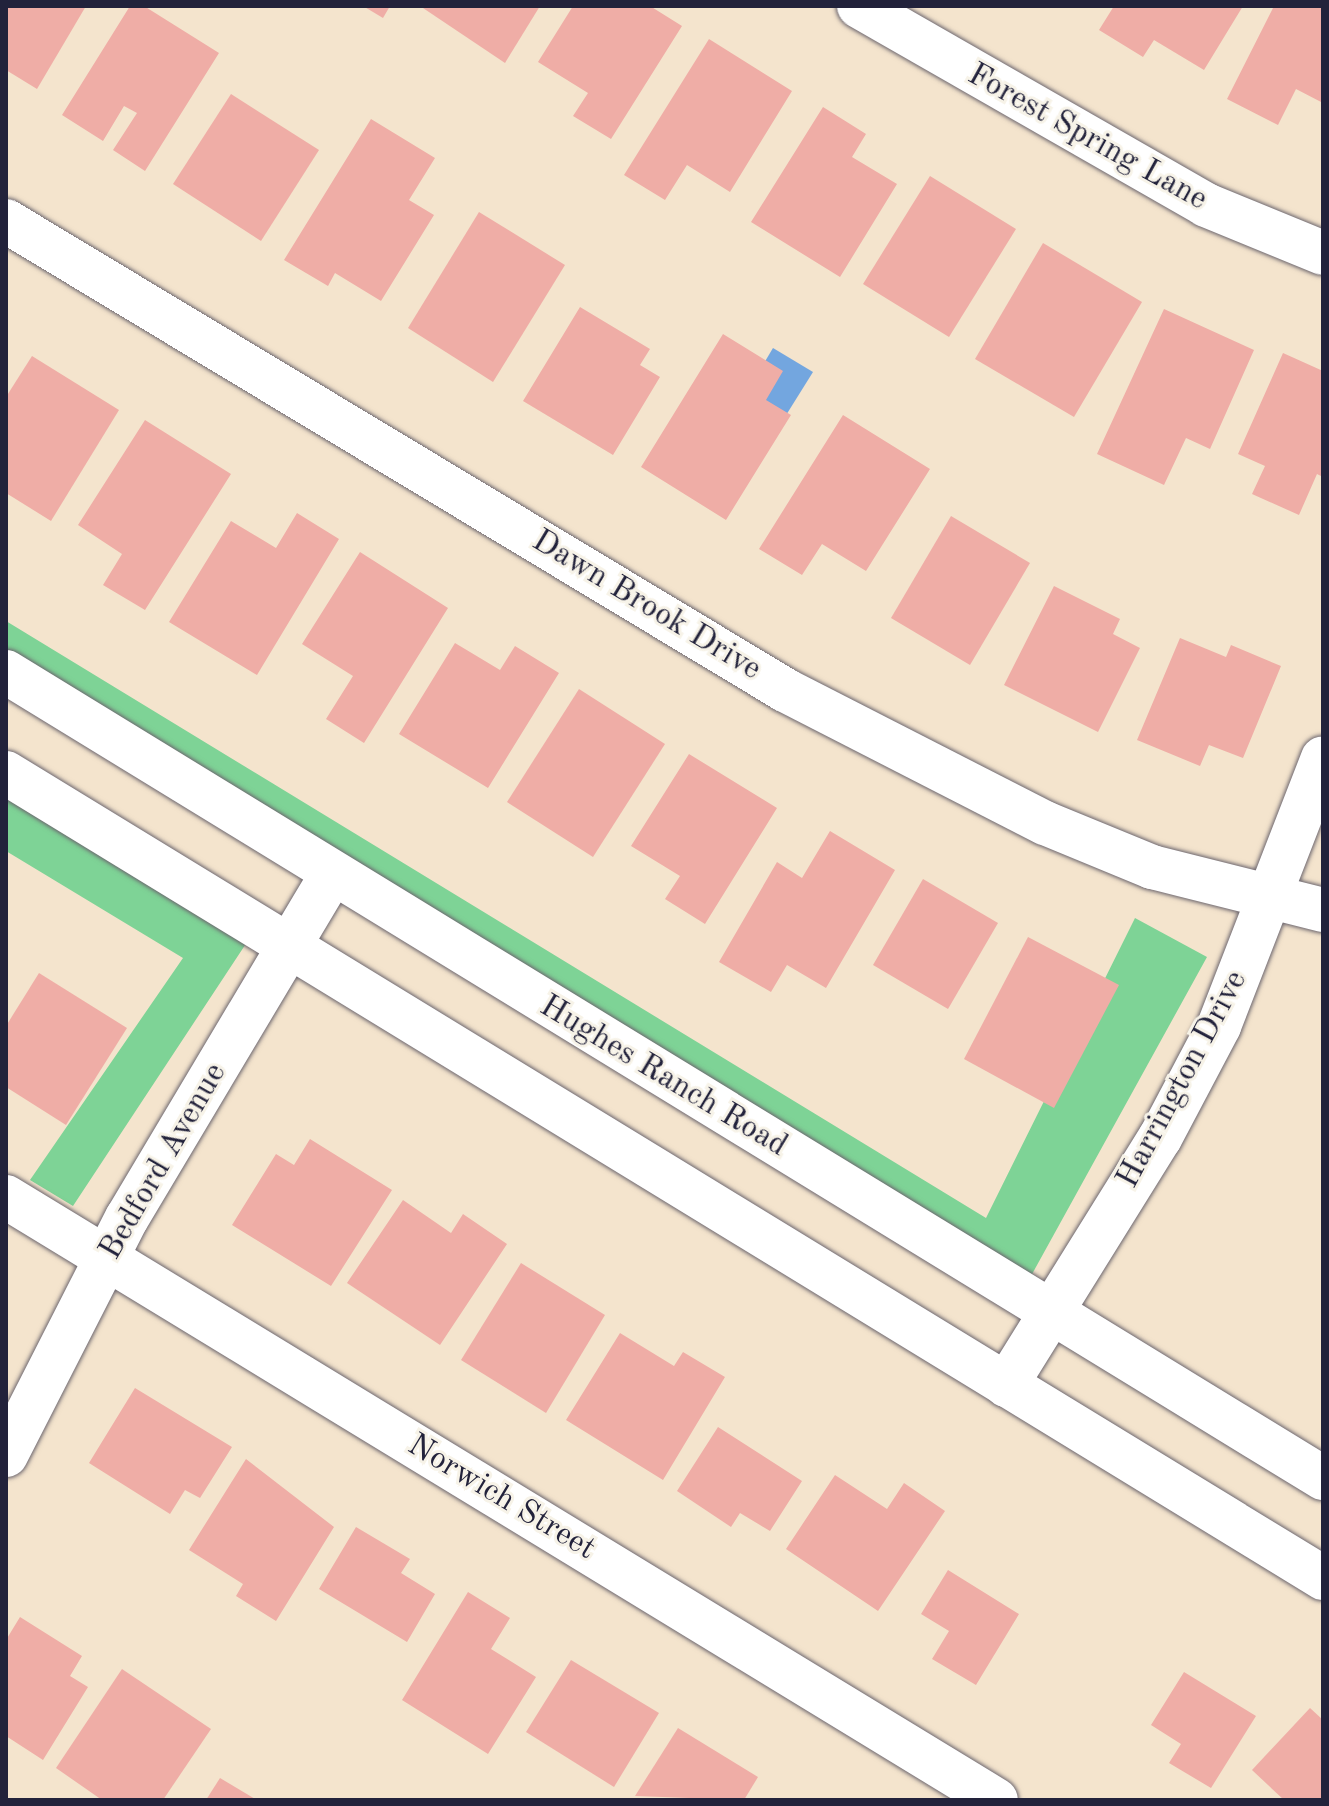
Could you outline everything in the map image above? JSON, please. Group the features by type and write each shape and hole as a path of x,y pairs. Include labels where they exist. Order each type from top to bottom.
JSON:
{"street":[{"name":"Forest Spring Lane","path":"859,6 1206,205 1323,253"},
{"name":"Dawn Brook Drive","path":"6,221 785,690 1045,823 1152,867 1323,910"},
{"name":"Hughes Ranch Road","path":"6,672 1323,1478"},
{"name":"Harrington Drive","path":"1006,1385 1160,1138 1219,1026 1271,899 1323,758"},
{"path":"6,773 1323,1578"},
{"name":"Bedford Avenue","path":"6,1455 107,1258 332,874"},
{"name":"Norwich Street","path":"6,1197 996,1800"}],"green space":[{"path":"6,621 986,1218 1135,918 1207,957 1015,1305 6,688"},
{"path":"6,776 255,930 73,1206 30,1180 183,958 6,851"}],"water":[{"path":"773,348 813,372 783,420 745,395"}],"building":[{"path":"6,6 86,6 37,89 6,70"},
{"path":"130,6 144,6 219,53 145,171 113,150 137,113 124,106 103,141 62,115"},
{"path":"363,6 390,6 383,18"},
{"path":"420,6 540,6 505,63"},
{"path":"573,6 650,6 682,26 611,139 573,116 588,93 538,62"},
{"path":"1114,6 1243,6 1204,70 1154,40 1143,57 1099,30"},
{"path":"1274,6 1323,6 1323,103 1296,89 1278,125 1227,99"},
{"path":"709,39 792,91 730,192 687,165 665,200 624,175"},
{"path":"231,94 319,150 261,241 173,184"},
{"path":"823,107 866,134 852,157 897,184 840,277 751,222"},
{"path":"371,119 435,158 409,200 434,215 381,301 335,273 328,286 284,260"},
{"path":"930,176 1016,229 949,337 863,284"},
{"path":"479,212 565,265 493,382 408,328"},
{"path":"1043,243 1142,302 1074,417 975,359"},
{"path":"580,307 650,349 640,365 660,377 613,455 523,401"},
{"path":"1164,309 1254,350 1210,449 1186,438 1164,485 1097,454"},
{"path":"723,334 783,371 766,400 791,415 726,520 641,467"},
{"path":"1283,353 1323,371 1323,477 1317,474 1299,515 1252,494 1265,466 1238,454"},
{"path":"32,356 119,410 51,521 6,493 6,397"},
{"path":"843,415 930,469 866,571 822,544 802,575 759,549"},
{"path":"145,420 231,474 145,610 103,585 122,554 78,525"},
{"path":"297,513 339,539 257,675 169,622 231,521 276,548"},
{"path":"951,516 1030,563 970,665 891,618"},
{"path":"360,552 448,608 364,743 326,719 353,676 302,644"},
{"path":"1054,586 1120,619 1113,634 1140,648 1098,732 1004,685"},
{"path":"1180,638 1226,657 1231,645 1281,666 1243,758 1209,745 1200,766 1137,740"},
{"path":"455,643 500,670 515,646 559,673 488,788 399,734"},
{"path":"579,689 665,744 593,857 507,802"},
{"path":"689,754 777,808 705,924 665,899 680,876 631,846"},
{"path":"830,831 895,870 826,988 787,965 771,992 719,962 777,862 802,878"},
{"path":"923,879 998,923 948,1009 873,965"},
{"path":"1028,937 1119,985 1054,1108 964,1059"},
{"path":"39,973 127,1028 66,1125 6,1087 6,1026"},
{"path":"310,1139 392,1190 331,1286 232,1225 276,1154 294,1165"},
{"path":"403,1200 451,1233 463,1214 507,1244 440,1345 347,1283"},
{"path":"521,1263 605,1315 546,1413 461,1360"},
{"path":"620,1333 674,1366 683,1352 725,1377 663,1480 566,1420"},
{"path":"135,1388 232,1447 200,1498 185,1490 170,1514 89,1463"},
{"path":"718,1427 802,1481 770,1531 740,1513 731,1527 677,1491"},
{"path":"246,1459 334,1527 276,1621 236,1596 243,1584 189,1550"},
{"path":"835,1475 887,1509 904,1483 945,1511 878,1611 786,1549"},
{"path":"356,1527 410,1559 401,1573 435,1594 407,1642 319,1589"},
{"path":"948,1570 1019,1614 976,1685 932,1659 949,1631 921,1614"},
{"path":"468,1592 510,1618 491,1649 536,1677 488,1754 402,1700"},
{"path":"20,1617 82,1656 70,1676 88,1687 43,1760 6,1736 6,1640"},
{"path":"571,1660 659,1713 614,1787 526,1732"},
{"path":"122,1669 211,1729 163,1800 102,1800 56,1768"},
{"path":"1184,1672 1256,1716 1211,1788 1169,1763 1181,1744 1151,1725"},
{"path":"1310,1708 1323,1720 1323,1800 1284,1800 1252,1770"},
{"path":"678,1728 758,1777 744,1800 635,1796"},
{"path":"220,1778 257,1800 206,1800"}]}
